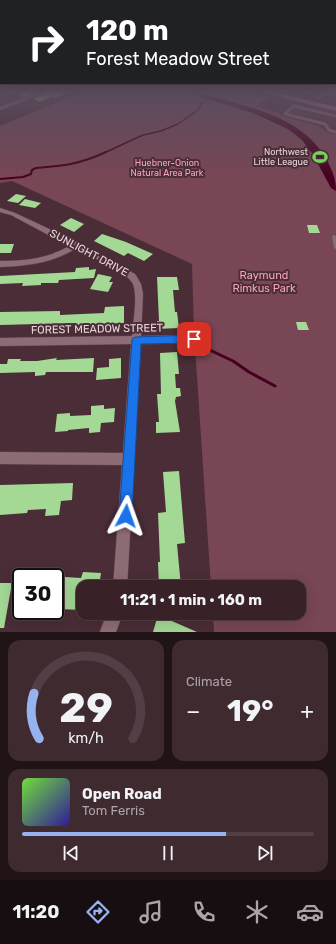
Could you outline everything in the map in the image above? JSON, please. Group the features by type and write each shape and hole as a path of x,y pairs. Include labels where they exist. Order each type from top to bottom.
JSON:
{"street":[{"name":"SUNLIGHT DRIVE","path":"0,210 13,214 76,245 132,276 137,284 136,340 120,580"},
{"path":"0,264 27,264 43,262 53,259 76,245"},
{"name":"FOREST MEADOW STREET","path":"0,342 194,339"},
{"path":"0,458 129,459"},
{"path":"108,632 112,620"}],"lane":[{"path":"311,120 325,124 328,130 336,132"},
{"path":"334,237 336,247"},
{"path":"194,339 206,338"}],"shaded area":[{"path":"298,120 336,120 336,134 327,132 318,126"}],"green space":[{"name":"Raymund Rimkus Park","path":"13,120 298,120 318,126 327,132 336,134 336,632 214,632 213,620 306,620 306,580 211,580 194,332 192,264 12,181 0,183 0,126"}],"building":[{"path":"16,194 26,196 18,203 7,201"},
{"path":"25,199 41,203 35,208 19,205"},
{"path":"71,218 84,224 74,232 60,225"},
{"path":"307,225 317,225 320,233 309,233"},
{"path":"102,234 126,242 153,254 144,261 128,253 124,256 94,241"},
{"path":"0,244 14,244 11,253 0,253"},
{"path":"89,267 89,270 96,269 94,278 59,280 58,283 41,283 41,285 22,286 23,283 0,284 0,276 75,272 76,268"},
{"path":"98,274 112,277 109,282 113,282 108,292 90,289"},
{"path":"157,277 177,277 179,290 173,290 175,312 177,312 179,328 157,329 157,321 159,321"},
{"path":"124,306 124,323 76,325 76,323 0,325 0,312 60,311 60,315 104,313 105,307"},
{"path":"296,322 306,322 309,330 298,330"},
{"path":"177,352 179,374 175,374 176,388 180,388 181,396 176,397 175,401 180,432 156,433 156,422 159,422 157,394 161,394 160,353"},
{"path":"57,358 56,360 94,358 93,372 46,372 45,375 35,376 35,372 0,373 0,364 7,364 8,359 37,361"},
{"path":"121,358 121,378 96,380 97,368 109,367 109,359"},
{"path":"104,405 104,409 115,408 114,422 101,423 100,432 89,433 89,428 55,432 57,414 70,413 70,416 91,415 91,406"},
{"path":"179,471 185,543 177,544 180,580 159,580 158,562 160,562 158,513 166,512 163,472"},
{"path":"73,483 72,500 61,501 59,515 45,516 46,509 28,510 27,513 0,515 0,485"},
{"path":"83,572 101,573 100,580 76,580 76,610 64,609 65,577 81,578"},
{"path":"0,583 12,583 4,628 0,628"},
{"path":"157,620 169,620 197,632 153,632"}],"waterway":[{"path":"104,153 143,135 161,131 183,120"},
{"path":"279,120 291,127 305,138 316,151 336,188"},
{"path":"0,179 23,177 31,174 32,170 36,168 72,164 106,152"},
{"path":"195,343 233,361 249,372 275,386"}],"place":[{"name":"Northwest Little League","path":"320,157"}],"route":[{"path":"126,516 136,340 194,339"}],"park label":[{"name":"Huebner-Onion Natural Area Park","path":"167,168"}]}
